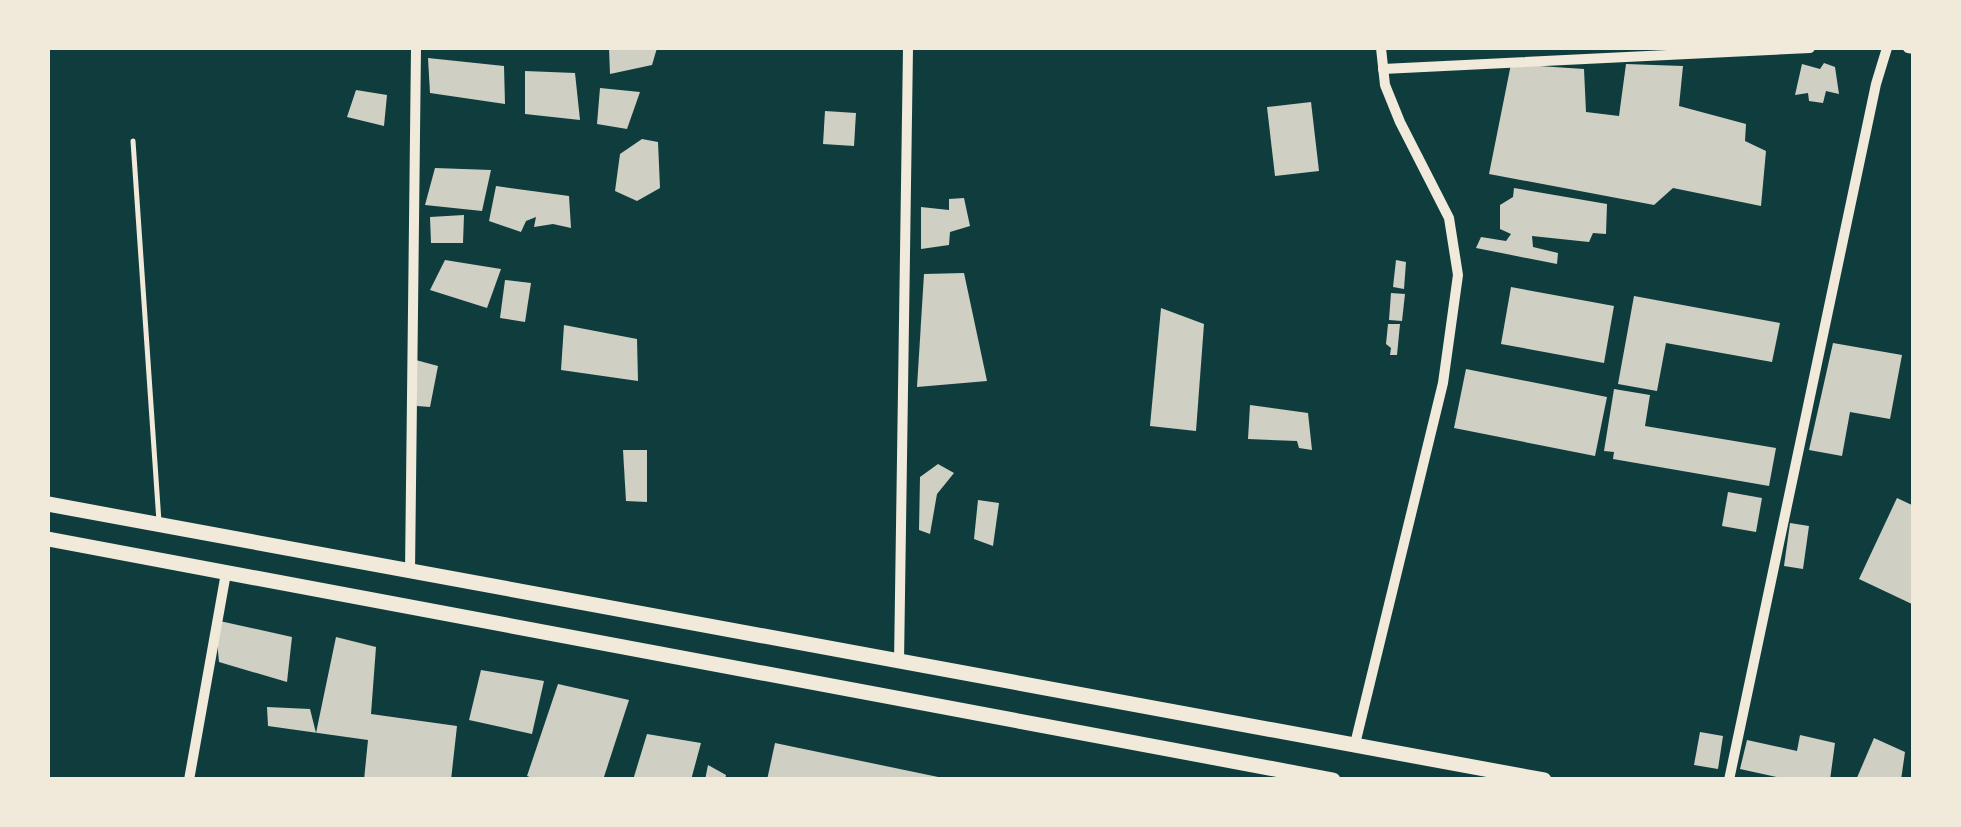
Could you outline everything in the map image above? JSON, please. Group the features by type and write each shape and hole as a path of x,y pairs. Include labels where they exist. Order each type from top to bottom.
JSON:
{"highway":[{"path":"48,504 1544,780"},
{"path":"48,539 1334,780"}],"street":[{"path":"410,573 416,48"},
{"path":"899,663 908,48"},
{"path":"1355,744 1443,382 1458,275 1449,218 1385,86 1381,48"},
{"path":"1383,69 1810,48"},
{"path":"1730,780 1839,257 1887,48"},
{"path":"188,780 226,572"}],"lane":[{"path":"133,141 159,525"}],"building":[{"path":"609,48 657,48 652,65 610,74"},
{"path":"428,58 504,66 505,104 430,93"},
{"path":"1824,63 1835,67 1839,94 1826,91 1823,103 1809,101 1808,93 1795,95 1802,64 1820,69"},
{"path":"1511,64 1584,69 1586,112 1619,116 1626,64 1683,66 1679,106 1746,124 1745,141 1766,151 1761,206 1673,188 1654,205 1489,174"},
{"path":"525,71 575,73 580,120 525,114"},
{"path":"600,88 640,92 627,129 597,124"},
{"path":"356,90 387,95 384,126 347,117"},
{"path":"1311,102 1319,171 1275,176 1267,107"},
{"path":"825,111 856,113 854,146 823,144"},
{"path":"642,139 658,142 660,188 637,201 615,191 620,154"},
{"path":"435,168 491,170 482,211 425,205"},
{"path":"496,186 569,196 571,228 553,224 534,227 536,217 526,221 521,232 489,221"},
{"path":"1514,188 1607,204 1606,234 1593,233 1589,242 1532,236 1533,247 1558,253 1557,264 1476,248 1481,237 1506,241 1511,234 1500,229 1500,205 1513,197"},
{"path":"964,198 970,226 950,232 949,245 921,249 921,207 949,210 949,199"},
{"path":"464,215 463,243 431,243 430,217"},
{"path":"445,260 501,269 487,308 430,290"},
{"path":"1396,260 1406,262 1404,289 1393,287"},
{"path":"964,273 987,381 917,387 924,274"},
{"path":"505,280 531,283 525,322 500,318"},
{"path":"1511,287 1614,306 1604,363 1501,344"},
{"path":"1391,293 1405,294 1402,321 1389,320"},
{"path":"1634,296 1780,323 1772,362 1666,343 1657,391 1618,384"},
{"path":"1161,308 1204,324 1196,431 1150,426"},
{"path":"1388,324 1400,324 1397,355 1390,355 1391,348 1386,344"},
{"path":"564,325 637,339 638,381 561,370"},
{"path":"1833,343 1902,355 1890,419 1850,412 1842,456 1809,450"},
{"path":"412,359 438,366 430,407 417,406"},
{"path":"1466,369 1607,397 1595,456 1454,428"},
{"path":"1614,389 1650,395 1645,426 1776,448 1769,486 1613,459 1614,452 1604,451"},
{"path":"1250,405 1308,413 1312,450 1299,448 1297,441 1248,439"},
{"path":"623,450 647,450 647,502 626,501"},
{"path":"938,464 954,473 937,494 930,534 919,530 920,477"},
{"path":"1728,492 1762,498 1756,532 1722,526"},
{"path":"1897,498 1914,506 1914,605 1859,579"},
{"path":"978,500 999,503 993,546 974,539"},
{"path":"1790,523 1809,526 1803,569 1784,566"},
{"path":"215,620 292,637 287,682 219,662"},
{"path":"336,637 376,647 371,714 457,726 451,780 364,780 368,740 316,733"},
{"path":"481,670 544,681 532,734 469,720"},
{"path":"558,684 629,700 603,780 537,780 527,776"},
{"path":"267,707 310,709 316,733 268,726"},
{"path":"1700,732 1723,736 1718,769 1694,765"},
{"path":"647,734 701,743 691,780 633,780"},
{"path":"1800,735 1835,743 1830,780 1790,780 1740,769 1747,740 1797,751"},
{"path":"1874,738 1905,752 1901,780 1856,780"},
{"path":"775,743 943,778 943,780 767,780"},
{"path":"708,765 726,775 725,780 705,780"}]}
